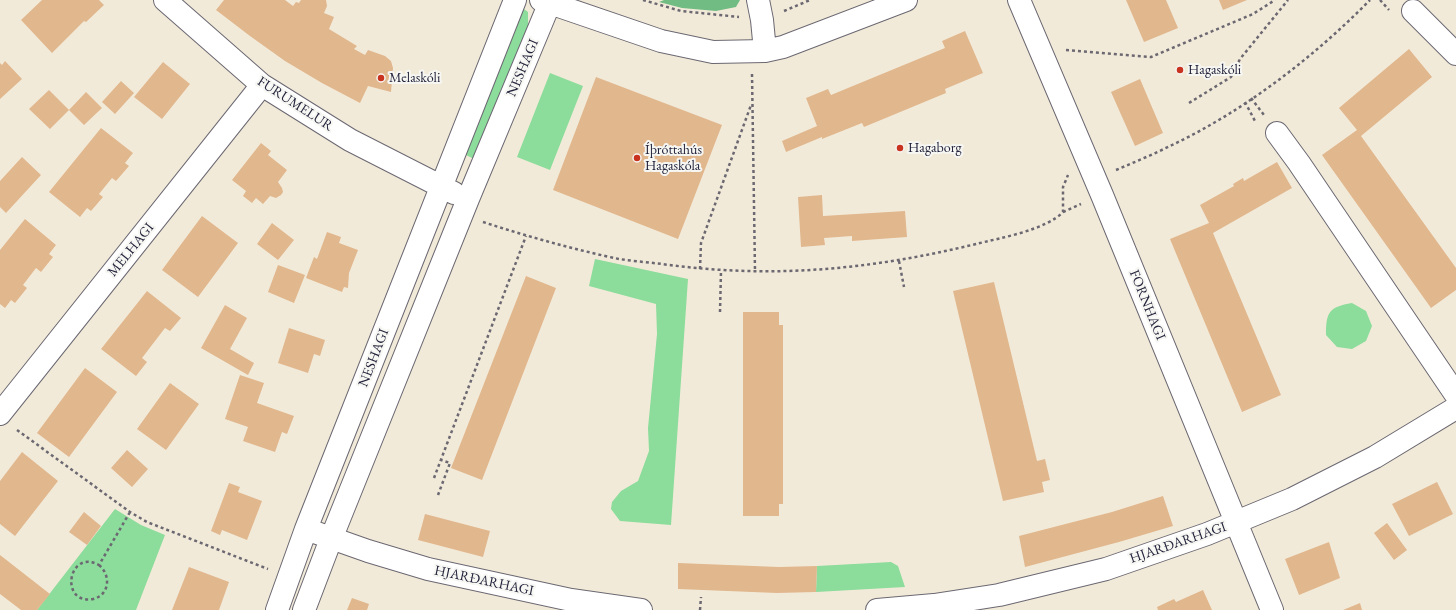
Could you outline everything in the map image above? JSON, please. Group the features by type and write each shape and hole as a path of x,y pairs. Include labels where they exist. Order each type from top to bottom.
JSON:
{"street":[{"name":"FURUMELUR","path":"165,0 262,85 350,140 441,186"},
{"name":"NESHAGI","path":"276,610 306,529 515,0"},
{"path":"547,1 661,41 713,52 758,51 783,47 906,0"},
{"name":"FORNHAGI","path":"1019,0 1102,195 1272,610"},
{"name":"NESHAGI","path":"304,610 331,539 547,1"},
{"path":"758,51 760,10"},
{"path":"1413,10 1456,54"},
{"name":"MELHAGI","path":"6,421 262,85"},
{"path":"1267,130 1300,164 1456,395"},
{"path":"441,186 468,199"},
{"name":"HJARÐARHAGI","path":"877,610 934,605 1000,603 1106,569 1207,534 1237,523 1292,499 1375,456 1456,408"},
{"path":"306,529 331,539"},
{"name":"HJARÐARHAGI","path":"331,539 428,569 570,605 641,610"}],"path":[{"path":"643,0 681,11 760,10 810,0"},
{"path":"1066,50 1151,57 1253,14 1274,0"},
{"path":"1189,104 1231,77 1240,59 1288,0"},
{"path":"1116,170 1199,131 1245,102 1290,71 1327,40 1370,0"},
{"path":"755,271 752,103 758,51"},
{"path":"1245,102 1267,130"},
{"path":"700,269 701,243 752,103"},
{"path":"1063,212 1063,187 1069,173"},
{"path":"479,221 526,236 615,258 721,271 823,270 899,261 1024,232 1057,218 1063,212 1081,203"},
{"path":"434,478 526,236"},
{"path":"899,261 904,287"},
{"path":"720,312 721,271"},
{"path":"6,421 130,512 147,522 275,572"},
{"path":"438,496 450,463 441,460"},
{"path":"99,566 130,512"},
{"path":"89,562 99,566 104,569 107,577 107,585 103,593 97,598 89,600 80,598 74,592 71,585 71,576 75,569 81,564 89,562"},
{"path":"700,597 700,610"}],"green space":[{"path":"664,0 740,0 736,7 716,11 682,8 659,2"},
{"path":"520,6 528,12 528,32 474,159 462,153"},
{"path":"550,73 583,86 550,170 517,157"},
{"path":"595,259 688,279 671,525 620,521 611,509 612,502 621,491 638,481 649,451 648,428 657,334 656,304 589,286"},
{"path":"1352,303 1366,311 1372,326 1366,341 1352,349 1337,347 1326,335 1328,316 1330,312 1338,306"},
{"path":"115,509 141,525 165,535 136,610 37,610"},
{"path":"891,562 898,566 905,587 816,592 817,566"}],"building":[{"path":"42,0 99,0 104,5 86,22 84,21 52,53 21,20"},
{"path":"224,0 285,0 293,6 296,2 299,3 301,0 326,0 327,6 324,13 334,17 329,29 357,46 354,49 365,55 368,50 385,56 391,61 393,68 391,92 368,86 360,103 322,83 285,61 216,10"},
{"path":"1126,0 1166,0 1178,28 1144,42"},
{"path":"1219,0 1247,0 1223,10"},
{"path":"965,31 983,73 945,89 946,93 864,127 862,123 786,152 782,141 817,126 806,98 828,89 831,95 945,48 942,41"},
{"path":"1409,49 1432,77 1361,136 1456,268 1456,290 1431,308 1322,155 1357,130 1339,108"},
{"path":"5,61 22,79 0,99 0,63 2,65"},
{"path":"163,62 190,84 162,119 134,97"},
{"name":"Íþróttahús Hagaskóla","path":"596,77 722,125 678,239 553,190"},
{"path":"1140,79 1163,133 1135,146 1111,92"},
{"path":"121,81 134,93 115,114 102,102"},
{"path":"49,90 69,110 50,129 29,109"},
{"path":"86,92 102,108 84,125 69,110"},
{"path":"101,128 133,153 125,163 129,166 116,181 112,178 99,194 103,197 91,211 87,208 80,217 49,192"},
{"path":"261,143 271,151 268,155 287,170 278,182 283,192 281,195 276,198 270,196 263,204 256,198 252,203 243,196 246,191 232,180"},
{"path":"22,157 41,175 6,213 0,207 0,181"},
{"path":"1277,162 1292,188 1213,233 1281,395 1242,412 1170,239 1209,223 1200,205 1234,186 1233,184 1243,178 1244,181"},
{"path":"822,195 823,216 905,211 907,237 852,241 852,236 824,238 825,245 801,247 798,197"},
{"path":"202,216 238,243 198,297 162,270"},
{"path":"25,219 56,245 49,254 53,257 41,272 36,268 23,285 27,288 15,303 11,300 5,308 0,304 0,250"},
{"path":"272,223 294,240 278,260 257,244"},
{"path":"327,232 341,237 339,243 358,250 349,273 348,288 344,287 342,292 306,278 314,257 317,259"},
{"path":"278,265 305,275 294,303 268,292"},
{"path":"526,276 556,288 482,480 451,468"},
{"path":"994,282 1037,461 1045,459 1050,480 1042,482 1044,492 1003,501 953,291"},
{"path":"147,291 181,318 170,331 165,328 142,358 147,362 136,376 101,349"},
{"path":"225,305 247,318 230,349 254,363 248,375 201,348"},
{"path":"743,312 779,312 779,325 783,325 783,504 779,504 779,516 743,516"},
{"path":"289,328 325,340 320,356 314,354 308,373 278,363"},
{"path":"85,368 117,392 69,457 37,433"},
{"path":"240,375 264,383 257,403 294,416 287,434 282,432 275,452 243,441 248,427 225,419"},
{"path":"170,383 199,404 166,450 137,429"},
{"path":"127,450 148,469 132,487 111,468"},
{"path":"22,452 58,481 15,536 0,524 0,481"},
{"path":"1437,482 1453,514 1409,536 1392,504"},
{"path":"229,483 240,487 238,492 262,501 247,540 222,530 220,535 211,531"},
{"path":"1163,496 1173,526 1025,567 1019,536 1112,512"},
{"path":"84,512 101,526 87,545 69,532"},
{"path":"425,514 490,531 483,557 418,540"},
{"path":"1387,523 1407,550 1394,560 1374,533"},
{"path":"1329,542 1340,578 1299,595 1285,559"},
{"path":"0,555 50,594 37,610 21,610 0,594"},
{"path":"678,563 779,567 817,566 816,592 777,593 678,589"},
{"path":"189,567 229,582 219,610 172,610"},
{"path":"1203,590 1212,610 1158,610 1157,607 1174,599 1176,602"},
{"path":"352,598 369,604 367,610 347,610"},
{"path":"1360,603 1362,610 1343,610"}],"place":[{"name":"Hagaskóli","path":"1180,70"},
{"name":"Melaskóli","path":"381,78"},
{"name":"Hagaborg","path":"900,148"},
{"name":"Íþróttahús Hagaskóla","path":"637,158"}]}
